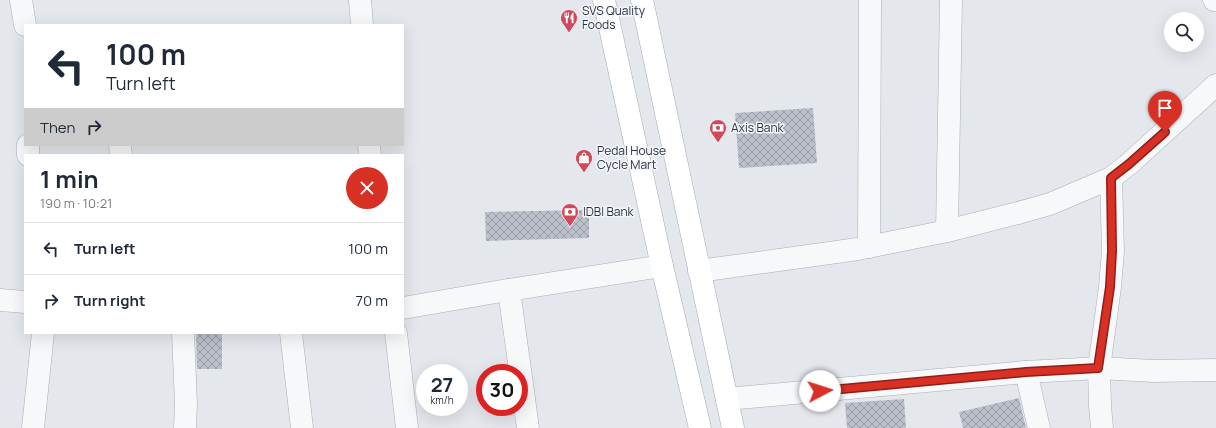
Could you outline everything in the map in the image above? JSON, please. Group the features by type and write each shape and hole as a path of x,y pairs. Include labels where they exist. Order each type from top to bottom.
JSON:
{"main road":[{"path":"604,0 662,266 700,428"},
{"path":"642,0 733,428"}],"street":[{"path":"21,0 25,24"},
{"path":"360,0 362,24"},
{"path":"869,247 870,0"},
{"path":"946,231 951,0"},
{"path":"699,271 869,247 946,231 1050,204 1111,178 1129,164 1216,85"},
{"path":"1102,428 1098,368 1110,287 1112,251 1111,178"},
{"path":"404,308 662,266"},
{"path":"509,290 528,428"},
{"path":"0,300 24,302"},
{"path":"33,428 43,334"},
{"path":"183,334 186,404 185,428"},
{"path":"291,334 302,428"},
{"path":"396,334 407,428"},
{"path":"727,399 1026,372 1098,368 1153,371 1216,370"},
{"path":"1026,372 1039,428"}],"building":[{"path":"813,108 817,163 739,168 735,113"},
{"path":"589,210 589,238 486,241 485,212"},
{"path":"196,334 222,334 222,369 197,369"},
{"path":"1019,398 1026,428 963,428 959,412"},
{"path":"904,399 906,428 847,428 845,403"}],"place":[{"name":"SVS Quality Foods","path":"569,33"},
{"name":"Axis Bank","path":"718,143"},
{"name":"Pedal House Cycle Mart","path":"584,173"},
{"name":"IDBI Bank","path":"570,227"}],"route":[{"path":"820,391 1026,372 1098,368 1110,287 1113,224 1111,178 1165,132"}]}
